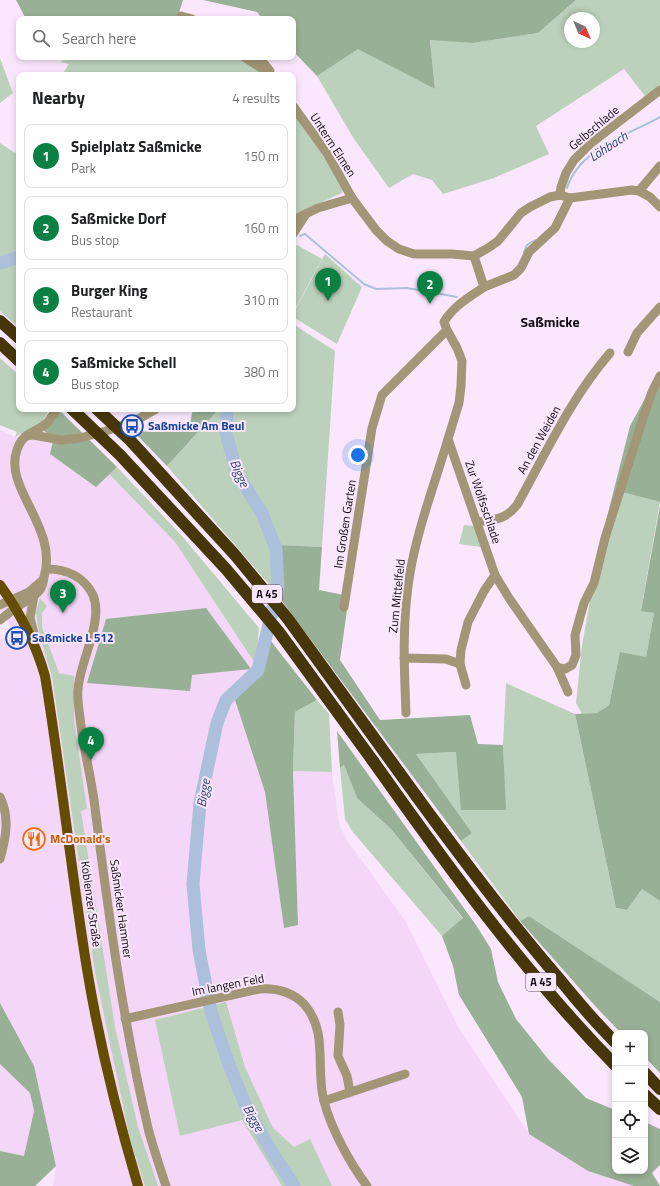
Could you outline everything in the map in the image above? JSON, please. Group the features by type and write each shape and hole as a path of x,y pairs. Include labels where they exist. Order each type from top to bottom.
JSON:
{"highway":[{"path":"0,321 16,335"},
{"path":"0,344 16,358"},
{"name":"A 45","path":"75,412 120,455 168,506 226,570 279,632 471,897 546,988 612,1062"},
{"name":"A 45","path":"100,412 129,439 235,555 288,619 473,873 526,941 612,1039"},
{"path":"648,1076 660,1089"},
{"path":"648,1098 660,1109"}],"main road":[{"name":"Koblenzer Straße","path":"0,585 13,604 38,650 45,676 87,970 106,1064 125,1142 138,1186"}],"street":[{"path":"249,60 266,72"},
{"path":"261,60 271,72"},
{"name":"Gelbschlade","path":"560,195 560,187 574,160 590,144 660,90"},
{"name":"Unterm Elmen","path":"296,110 327,153 352,198 376,230 387,241 399,249 414,254 452,254 474,256"},
{"path":"639,191 660,166"},
{"path":"484,287 474,256 498,241 521,213 550,197 560,195 570,198 632,190 639,191 660,207"},
{"path":"296,219 331,204 352,198"},
{"path":"448,439 459,403 462,360 444,322 455,308 484,287 514,275 521,268 529,252 556,228 570,198"},
{"path":"296,229 306,214"},
{"path":"628,352 637,333 660,307"},
{"name":"Im Großen Garten","path":"344,607 372,428 382,395 447,330"},
{"name":"An den Weiden","path":"478,522 498,519 510,514 517,505 578,395 596,369 610,353"},
{"path":"558,667 565,669 572,665 576,655 575,635 584,603 594,583 605,538 652,392 660,376"},
{"path":"0,606 13,604 34,596 43,586 48,558 43,536 18,482 15,468 17,450 25,437 48,422 54,412"},
{"path":"25,437 33,435 61,440 80,438 135,421 151,412"},
{"name":"Zur Wolfsschlade","path":"448,439 478,522 495,575 509,598 558,667 568,692"},
{"name":"Zum Mittelfeld","path":"406,713 404,658 406,605 410,574 423,522 448,439"},
{"name":"Saßmicker Hammer","path":"47,569 55,569 73,573 85,583 93,596 96,610 94,629 87,649 78,689 80,718 92,785 125,1018 150,1134 166,1186"},
{"path":"466,684 460,664 461,650 468,622 484,591 495,575"},
{"path":"0,620 13,604 44,580"},
{"path":"34,596 30,618 38,650"},
{"path":"404,658 446,659 460,664"},
{"path":"0,797 3,803 6,819 6,837 0,858"},
{"name":"Im langen Feld","path":"125,1018 259,989 274,989 285,992 302,1002 314,1019 318,1032 321,1088 331,1123 356,1171 366,1186"},
{"path":"338,1012 340,1025 338,1056 347,1076 350,1092"},
{"path":"324,1101 405,1074"}],"shaded area":[{"path":"0,430 15,437 53,443 96,486 109,474 175,542 261,673 235,700 265,792 284,928 298,925 293,771 332,772 339,824 347,840 406,922 457,1025 529,1134 588,1171 634,1186 53,1186 56,1166 34,1066 0,1003 0,640 15,632 0,610"},
{"path":"0,1064 30,1093 34,1111 24,1157 0,1151"}],"green space":[{"path":"16,0 183,0 178,16 24,16"},
{"path":"203,0 576,0 538,33 473,43 430,40 435,89 358,49 317,76 296,54 296,16 260,16 257,12"},
{"path":"576,0 660,0 660,85 645,96 624,69 536,126 549,154 494,178 443,194 432,180 413,174 389,188 354,139 317,76 358,48 435,89 430,39 473,43 538,33"},
{"path":"0,58 13,93 0,103"},
{"path":"64,60 246,60 262,72 64,72 69,64 60,62"},
{"path":"296,113 344,186 342,193 296,214"},
{"path":"0,143 15,153 16,151 16,325 0,311"},
{"path":"297,245 322,259 296,307"},
{"path":"325,254 362,287 337,344 296,319 296,308"},
{"path":"296,326 335,351 322,547 278,545 273,589 167,466 216,412 296,412"},
{"path":"0,358 16,372 16,412 48,412 41,424 15,437 17,432 0,425"},
{"path":"660,371 660,502 622,492 606,521 630,426"},
{"path":"56,412 61,412 117,467 96,487 50,454 54,437 44,431"},
{"path":"192,412 216,412 167,466 133,431 157,432 190,423"},
{"path":"117,467 182,536 259,628 256,665 175,542 109,474"},
{"path":"622,492 660,502 641,610 654,613 646,657 620,653 609,705 597,713 582,714 576,703 582,645 590,601"},
{"path":"660,506 660,901 642,889 627,910 616,908 575,714 597,713 609,705 620,652 646,657 654,613 641,611"},
{"path":"464,525 474,526 481,547 459,544"},
{"path":"278,545 322,547 319,590 349,596 340,660 380,720 470,715 478,744 503,745 506,810 461,810 456,752 416,754 472,833 461,841 273,589"},
{"path":"40,598 47,606 42,613 42,627 59,673 74,676 74,720 87,809 81,811 115,1027 138,1127 158,1186 145,1186 130,1139 95,972 52,676 39,634 36,612"},
{"path":"206,608 251,669 192,675 190,691 87,683 106,619"},
{"path":"267,636 317,700 295,712 293,771 298,925 284,928 265,792 235,700 261,673"},
{"path":"506,683 575,714 616,908 627,910 642,889 660,901 660,1002 529,916 520,921 461,841 472,833 416,754 456,752 505,810 503,745"},
{"path":"317,700 329,714 332,772 293,771 295,712"},
{"path":"337,731 476,925 491,949 498,982 516,1019 549,1060 586,1098 612,1109 612,1174 648,1174 648,1123 660,1129 660,1165 652,1173 660,1186 634,1186 588,1171 529,1134 522,1097 459,995 453,966 442,936 463,918 391,829 357,798 344,765 340,768"},
{"path":"344,765 357,798 391,829 463,919 442,936 352,831 345,819 340,768"},
{"path":"529,916 660,1002 660,1073 648,1060 648,1030 618,1030 520,921"},
{"path":"226,1002 245,1067 273,1128 294,1147 310,1139 332,1186 282,1186 242,1120 180,1136 155,1020"},
{"path":"0,1003 34,1066 56,1166 35,1186 0,1186 0,1151 24,1156 34,1111 30,1093 0,1064"}],"waterway":[{"name":"Löhbach","path":"567,188 573,174 593,153 620,137 660,117"},
{"path":"300,236 305,234 364,284 376,289 407,288 457,297"},
{"path":"524,252 527,245 535,240"},
{"name":"Bigge","path":"0,263 16,258"},
{"name":"Bigge","path":"227,412 226,433 237,473 262,513 276,549 278,587 258,670 226,700 217,723 200,803 193,884 199,950 211,1012 228,1062 247,1109 294,1186"}],"place":[{"name":"Spielplatz Saßmicke","path":"328,301"},
{"name":"Saßmicke Dorf","path":"430,304"},
{"name":"Saßmicke Am Beul","path":"132,426"},
{"name":"Burger King","path":"63,613"},
{"name":"Saßmicke L 512","path":"17,638"},
{"name":"Saßmicke Schell","path":"91,760"},
{"name":"McDonald's","path":"34,839"}],"district":[{"name":"Saßmicke","path":"550,322"}]}
